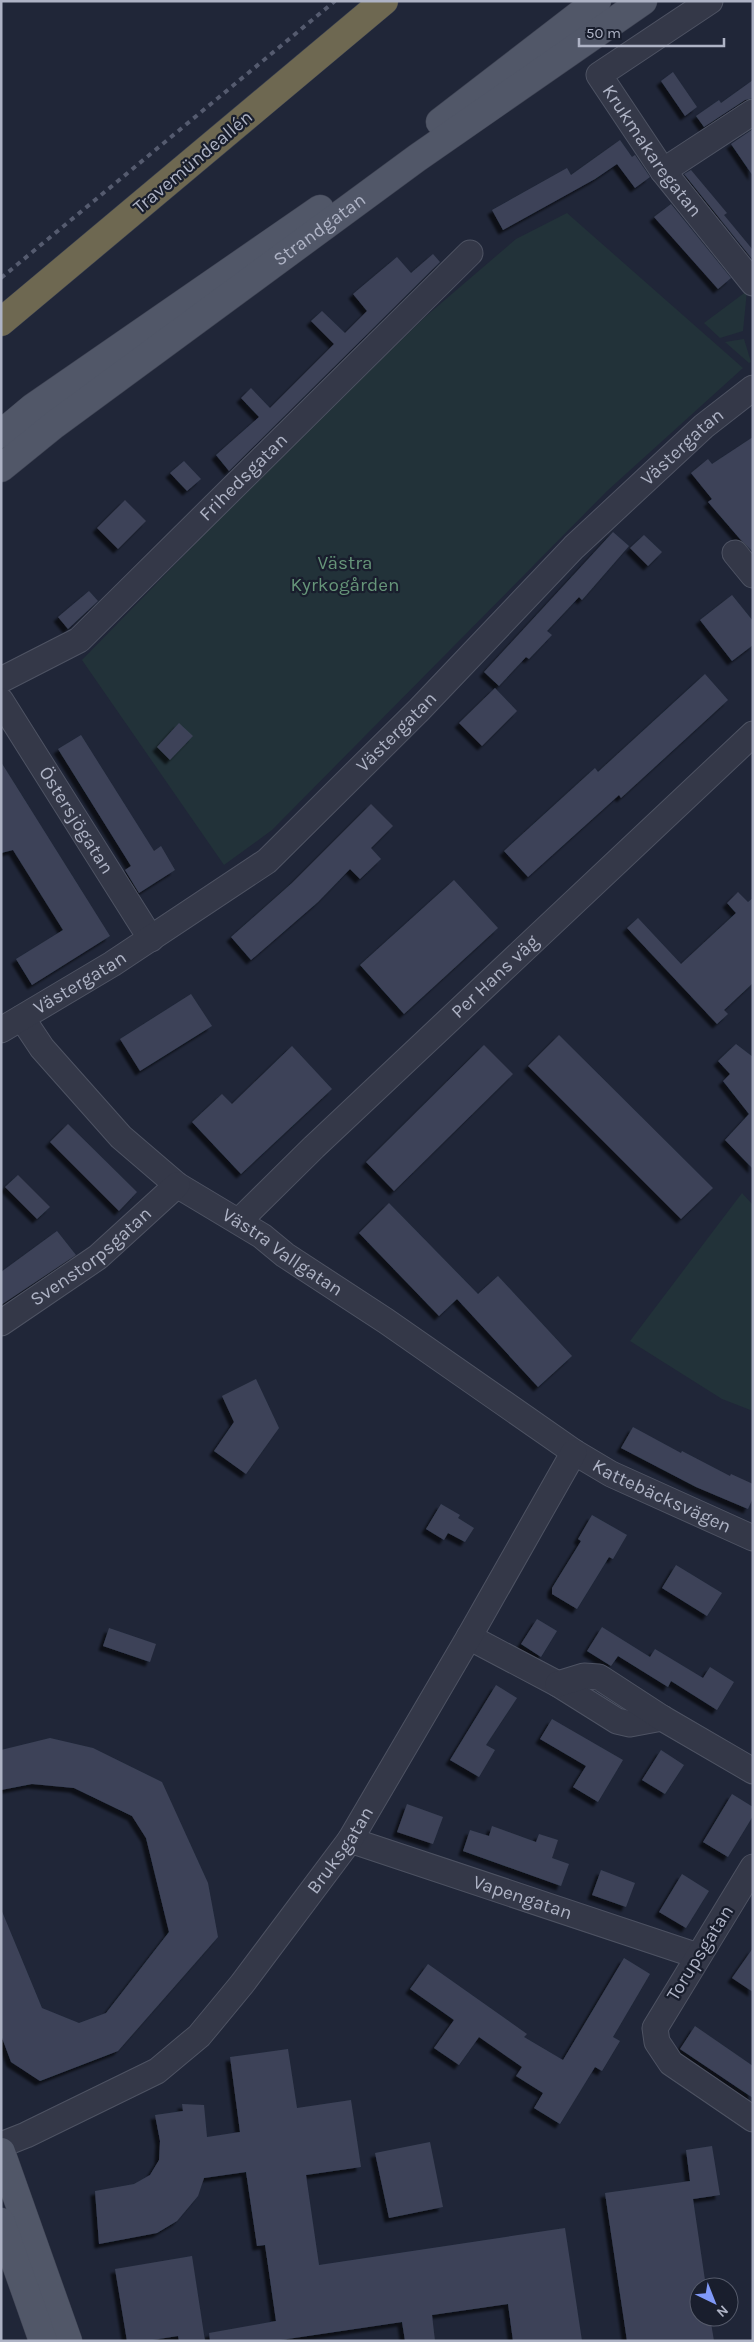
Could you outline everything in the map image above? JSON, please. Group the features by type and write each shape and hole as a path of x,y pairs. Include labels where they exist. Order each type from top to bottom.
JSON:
{"highway":[{"name":"Travemündeallén","path":"1,322 384,1"}],"main road":[{"name":"Strandgatan","path":"1,434 32,408 410,146 597,1"},
{"name":"Strandgatan","path":"1,468 54,425 417,158 643,1"},
{"path":"1,2152 68,2341"},
{"path":"1,2222 43,2341"}],"street":[{"name":"Krukmakaregatan","path":"710,1 600,75 663,171 753,283"},
{"path":"663,171 753,112"},
{"name":"Frihedsgatan","path":"1,680 80,640 470,253"},
{"name":"Västergatan","path":"12,1024 151,939 267,861 419,710 574,546 704,426 753,388"},
{"path":"735,553 753,575"},
{"name":"Östersjögatan","path":"1,701 151,939"},
{"name":"Per Hans väg","path":"240,1221 308,1153 753,734"},
{"name":"Västra Vallgatan","path":"12,1024 42,1048 121,1137 177,1185 240,1221 285,1255 386,1321 574,1452"},
{"name":"Svenstorpsgatan","path":"1,1323 98,1257 177,1185"},
{"name":"Kattebäcksvägen","path":"574,1452 611,1474 753,1538"},
{"name":"Bruksgatan","path":"1,2145 26,2135 157,2071 199,2036 242,1984 350,1840 469,1637 574,1452"},
{"path":"469,1637 558,1684 584,1676 599,1677 662,1718 753,1771"},
{"name":"Vapengatan","path":"350,1840 698,1956"},
{"name":"Torupsgatan","path":"749,1881 698,1956 655,2028 657,2042 671,2062 753,2119"}],"green space":[{"name":"Västra Kyrkogården","path":"567,213 743,368 607,491 272,830 224,865 82,660 275,462 425,317 516,239"},
{"path":"747,291 743,331 720,338 704,323"},
{"path":"744,339 751,362 749,363 725,342"},
{"path":"742,1193 753,1205 753,1411 722,1399 630,1341"}],"building":[{"path":"673,72 697,107 685,116 661,81"},
{"path":"753,80 753,98 745,100 704,127 696,116 719,100 721,103"},
{"path":"753,129 753,176 731,144"},
{"path":"620,140 632,157 635,155 650,177 635,188 617,164 595,179 503,230 492,210 567,168 571,175"},
{"path":"691,170 727,213 724,215 753,250 753,260 684,174"},
{"path":"671,204 731,278 718,289 654,217"},
{"path":"433,254 440,262 229,471 216,455 259,417 241,398 251,388 270,408 334,344 311,321 322,311 345,333 367,311 353,294 397,257 411,273"},
{"path":"753,437 753,552 708,502 712,499 691,473 708,459 712,464"},
{"path":"184,461 201,479 187,491 170,473"},
{"path":"125,500 146,521 118,549 97,528"},
{"path":"613,532 629,546 582,600 579,597 547,631 552,635 529,659 526,657 499,686 484,672"},
{"path":"644,535 662,552 648,566 630,548"},
{"path":"89,591 98,601 68,629 58,617"},
{"path":"732,595 753,621 753,645 732,661 700,620"},
{"path":"705,674 728,700 621,798 619,795 528,877 504,851 595,768 598,772"},
{"path":"495,688 517,711 482,746 459,723"},
{"path":"179,723 193,736 170,760 157,747"},
{"path":"81,735 154,851 161,846 175,870 139,893 125,870 131,866 58,749"},
{"path":"1,762 110,936 32,985 16,959 63,930 13,850 1,853"},
{"path":"371,804 393,826 371,848 381,859 360,879 350,869 318,902 251,960 231,937 292,883"},
{"path":"454,880 498,928 404,1014 360,965"},
{"path":"738,892 748,902 753,898 753,983 724,1010 728,1014 717,1024 627,928 638,918 681,964 736,913 727,903"},
{"path":"191,994 212,1026 140,1071 120,1039"},
{"path":"559,1035 713,1188 681,1219 528,1066"},
{"path":"736,1044 753,1057 753,1169 725,1140 749,1114 723,1081 730,1074 718,1061"},
{"path":"484,1045 513,1074 394,1191 366,1162"},
{"path":"292,1046 332,1089 241,1174 192,1122 222,1094 232,1104"},
{"path":"68,1124 137,1192 119,1211 50,1142"},
{"path":"18,1175 50,1207 37,1219 5,1187"},
{"path":"389,1203 478,1294 498,1276 572,1356 538,1387 457,1299 439,1316 359,1233"},
{"path":"57,1231 76,1255 1,1305 1,1272"},
{"path":"256,1379 279,1428 246,1474 214,1451 234,1422 222,1396"},
{"path":"633,1427 681,1453 682,1451 730,1476 731,1474 753,1484 753,1498 748,1509 696,1487 621,1448"},
{"path":"441,1504 460,1515 458,1518 474,1528 465,1542 448,1533 444,1540 426,1529"},
{"path":"592,1515 627,1535 613,1559 609,1557 577,1609 552,1594 552,1588 581,1541 578,1539"},
{"path":"676,1565 722,1593 707,1616 662,1588"},
{"path":"537,1619 557,1631 541,1657 521,1644"},
{"path":"602,1627 650,1657 655,1649 703,1678 710,1667 734,1682 717,1710 671,1681 668,1687 618,1656 611,1666 587,1651"},
{"path":"109,1628 156,1644 150,1662 103,1646"},
{"path":"496,1685 517,1698 486,1745 495,1750 479,1777 450,1760"},
{"path":"552,1719 623,1760 598,1802 573,1787 586,1766 540,1739"},
{"path":"50,1738 93,1748 162,1782 208,1883 218,1937 118,2051 40,2081 11,2062 1,2035 1,1909 42,2008 79,2023 106,2013 169,1932 146,1838 132,1816 74,1788 32,1784 1,1790 1,1750"},
{"path":"661,1750 684,1765 665,1794 642,1780"},
{"path":"732,1794 753,1807 753,1816 728,1857 703,1842"},
{"path":"407,1804 443,1817 433,1844 397,1832"},
{"path":"492,1826 536,1842 539,1834 558,1840 552,1858 569,1864 561,1886 463,1851 470,1830 489,1836"},
{"path":"601,1870 635,1883 626,1907 592,1895"},
{"path":"682,1874 709,1891 686,1928 659,1912"},
{"path":"753,1948 753,1992 732,1978"},
{"path":"624,1958 650,1974 613,2037 620,2041 602,2071 595,2067 560,2124 534,2108 543,2093 516,2076 522,2067 479,2037 459,2065 434,2048 454,2020 410,1989 428,1964 527,2034 524,2037 563,2060"},
{"path":"695,2026 753,2066 753,2098 680,2049"},
{"path":"288,2049 297,2108 351,2100 361,2167 306,2175 319,2265 565,2228 582,2341 513,2341 508,2304 432,2315 435,2341 405,2341 402,2322 274,2341 210,2341 209,2333 276,2321 265,2245 257,2246 246,2172 204,2178 198,2196 177,2221 157,2233 99,2244 95,2191 134,2184 150,2175 159,2160 160,2141 155,2115 183,2111 182,2104 204,2105 207,2137 240,2132 230,2057"},
{"path":"430,2142 443,2207 389,2218 375,2153"},
{"path":"712,2146 720,2195 693,2199 705,2277 689,2277 689,2327 712,2327 714,2341 627,2341 605,2193 690,2181 686,2150"},
{"path":"192,2256 205,2341 179,2341 178,2336 146,2341 127,2341 115,2269"}],"railway":[{"path":"1,278 335,1"}]}
